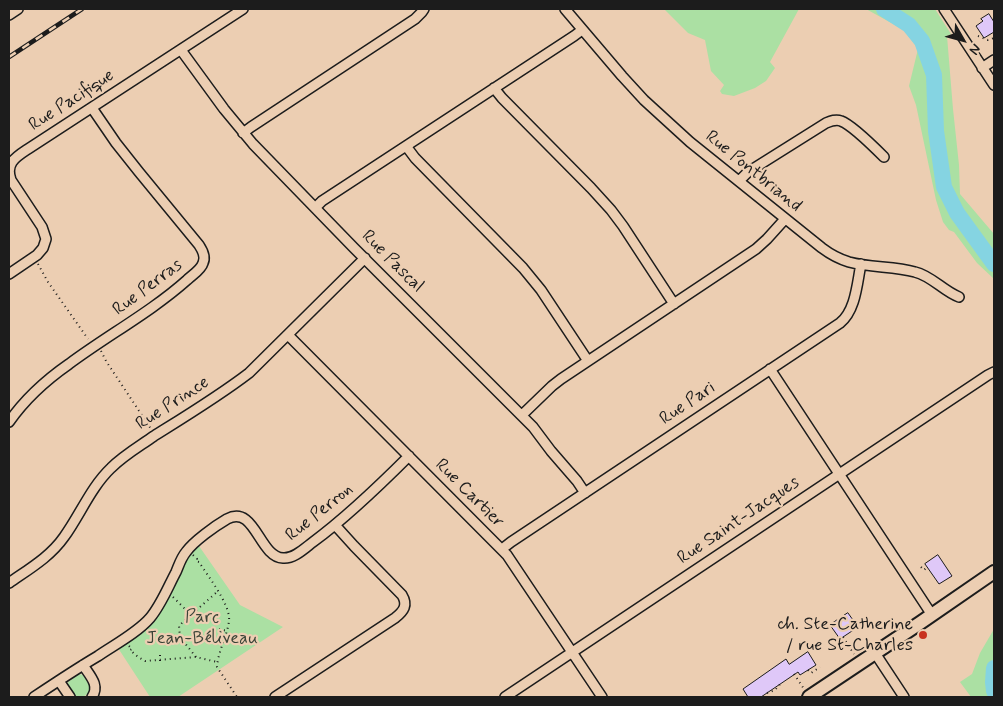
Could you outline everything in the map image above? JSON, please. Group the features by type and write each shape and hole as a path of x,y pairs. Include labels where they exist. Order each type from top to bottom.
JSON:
{"street":[{"path":"9,15 18,9"},
{"name":"Rue Pacifique","path":"9,274 37,255 43,248 46,239 42,227 10,180 11,164 21,154 243,9"},
{"path":"244,133 250,127 415,20 424,9"},
{"name":"Rue Pontbriand","path":"565,9 622,76 650,105 690,142 827,252 841,259 860,264 916,272 959,297"},
{"path":"944,9 994,86"},
{"path":"315,208 582,30"},
{"name":"Rue Pascal","path":"182,50 244,133 315,208 533,427 551,452 577,481 584,493"},
{"path":"982,68 994,60"},
{"path":"494,88 611,210 674,304"},
{"name":"Rue Perras","path":"9,422 31,395 54,375 95,345 159,303 203,264 204,256 199,245 143,178 92,108"},
{"path":"739,181 748,172 826,123 836,120 849,126 884,156"},
{"path":"406,146 415,158 523,268 545,296 588,361"},
{"path":"522,416 556,382 756,249 785,219"},
{"name":"Rue Prince","path":"9,583 41,561 58,546 95,487 110,468 144,443 240,380 259,364 365,258"},
{"name":"Rue Pari","path":"502,550 510,542 840,323 852,309 860,264"},
{"name":"Rue Cartier","path":"288,335 511,560 602,697"},
{"path":"770,369 932,614"},
{"name":"Rue Saint-Jacques","path":"505,697 993,372"},
{"name":"Rue Perron","path":"34,697 124,639 149,619 161,600 185,552 200,538 228,519 236,516 244,518 270,552 277,557 284,558 294,555 335,525 409,456"},
{"path":"275,697 395,618 404,609 405,602 402,595 335,525"},
{"path":"807,694 875,653 994,572"},
{"path":"875,653 904,697"},
{"path":"83,665 95,685 92,697"},
{"path":"59,681 70,697"}],"path":[{"path":"978,36 988,40 994,37 991,34"},
{"path":"37,262 85,337 90,341"},
{"path":"100,349 152,430"},
{"path":"191,553 218,591 229,612 230,619 217,667 237,697"},
{"path":"921,567 924,570 927,567"},
{"path":"196,657 183,641 179,630 180,624 218,591"},
{"path":"170,595 191,615"},
{"path":"219,628 227,631"},
{"path":"843,637 857,658"},
{"path":"127,642 132,649 130,650 141,660 150,662 196,657 217,662"},
{"path":"160,655 160,665"},
{"path":"186,658 187,662"},
{"path":"808,670 810,673 820,667"},
{"path":"794,674 807,694"},
{"path":"767,694 775,690 781,683"}],"green space":[{"path":"664,9 799,9 770,62 775,68 766,81 755,88 734,96 722,94 720,91 724,85 711,71 705,40 688,33"},
{"path":"866,9 935,9 951,34 947,36 960,194 994,234 994,279 977,263 954,232 949,230 943,222 936,200 916,105 909,86 918,49 904,30"},
{"name":"Parc Jean-Béliveau","path":"199,546 240,605 283,627 178,697 150,697 118,648 139,634 153,621 168,598 186,561"},
{"path":"994,629 994,697 971,697 960,682 972,674 980,653"},
{"path":"80,674 86,679 90,690 89,693 82,697 76,697 69,689 68,682"}],"building":[{"path":"989,14 994,22 994,32 984,38 976,26 983,21 981,19"},
{"path":"938,555 952,576 939,584 925,564"},
{"path":"848,613 858,627 840,639 830,625"},
{"path":"808,652 816,665 800,675 798,672 761,697 748,697 743,689 786,659 789,664"}],"waterway":[{"path":"884,9 909,25 922,41 934,75 936,131 944,187 957,213 994,264"},
{"path":"994,668 994,691"}],"railway":[{"path":"9,57 82,9"}],"place":[{"name":"ch. Ste-Catherine / rue St-Charles","path":"923,635"}]}
